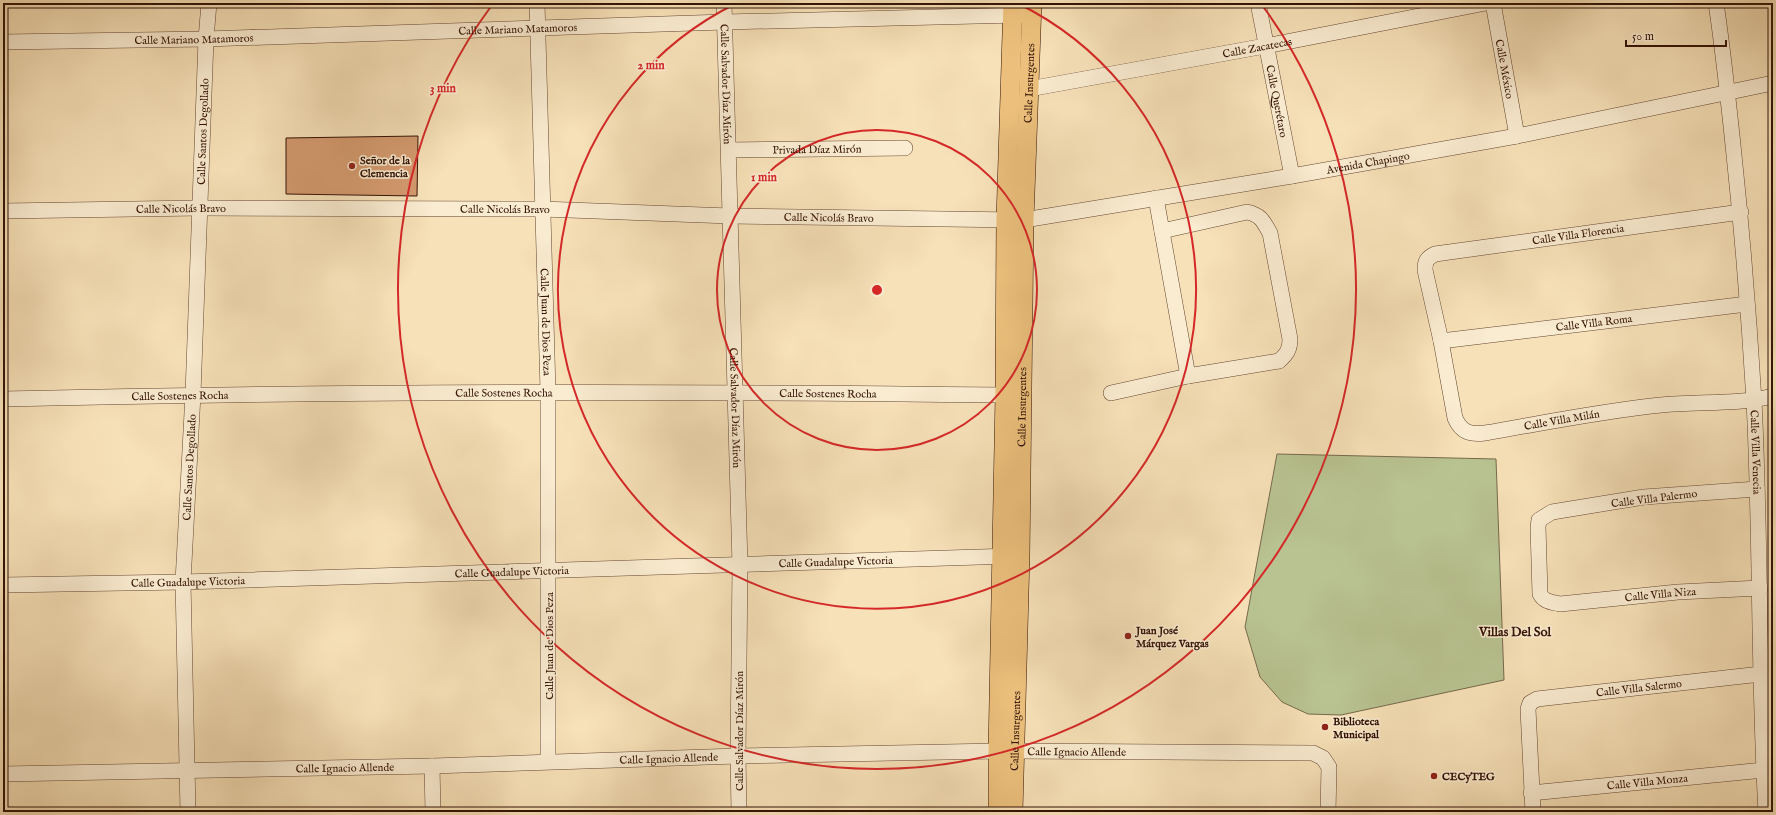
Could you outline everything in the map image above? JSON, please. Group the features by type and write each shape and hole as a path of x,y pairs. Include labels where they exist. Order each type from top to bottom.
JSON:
{"main road":[{"name":"Calle Insurgentes","path":"998,812 1006,751 1011,556 1015,220 1029,89 1023,9"},
{"name":"Calle Insurgentes","path":"1011,556 1005,395 1015,220 1023,9"},
{"name":"Calle Insurgentes","path":"1006,751 1013,812"}],"street":[{"name":"Calle Santos Degollado","path":"188,812 183,582 193,394 199,208 206,39 209,3"},
{"name":"Calle Juan de Dios Peza","path":"538,3 542,209 548,391 548,761"},
{"name":"Calle Salvador Díaz Mirón","path":"724,3 740,564 738,756 739,812"},
{"name":"Calle Querétaro","path":"1258,3 1265,46 1292,176"},
{"name":"Calle Zacatecas","path":"1029,89 1265,46 1486,3"},
{"name":"Calle México","path":"1493,3 1517,136"},
{"name":"Calle Villa Venecia","path":"1716,3 1725,62 1741,212 1754,401 1766,812"},
{"name":"Calle Mariano Matamoros","path":"3,42 206,39 538,29 1023,9"},
{"name":"Avenida Chapingo","path":"1015,220 1292,176 1517,136 1773,84"},
{"name":"Privada Díaz Mirón","path":"729,150 905,148"},
{"path":"1156,198 1188,376"},
{"name":"Calle Nicolás Bravo","path":"3,211 199,208 542,209 730,216 1015,220"},
{"path":"1112,393 1188,376 1279,361 1286,356 1290,348 1290,339 1270,233 1263,221 1256,214 1247,212 1162,230"},
{"name":"Calle Villa Florencia","path":"1425,270 1425,263 1428,258 1435,254 1741,212"},
{"name":"Calle Villa Milán","path":"1425,270 1441,341 1455,418 1458,426 1464,431 1474,434 1637,408 1681,403 1754,401 1773,396"},
{"name":"Calle Villa Roma","path":"1441,341 1747,304"},
{"name":"Calle Sostenes Rocha","path":"3,399 193,394 548,391 1005,395"},
{"name":"Calle Villa Palermo","path":"1560,604 1542,598 1540,594 1539,520 1552,512 1644,497 1757,489"},
{"name":"Calle Guadalupe Victoria","path":"3,585 183,582 1011,556"},
{"name":"Calle Villa Niza","path":"1560,604 1678,592 1760,588"},
{"name":"Calle Villa Salermo","path":"1531,793 1528,709 1530,703 1537,699 1761,674"},
{"name":"Calle Ignacio Allende","path":"3,774 432,766 548,761 738,756 1006,751 1313,754 1323,758 1329,767 1328,812"},
{"path":"432,766 433,812"},
{"name":"Calle Villa Monza","path":"1531,793 1764,770"},
{"path":"1531,793 1533,812"}],"green space":[{"path":"1277,454 1496,459 1504,680 1341,715 1308,714 1282,702 1260,677 1245,627"}],"building":[{"name":"Señor de la Clemencia","path":"418,136 417,196 286,194 286,138"}],"place":[{"name":"Señor de la Clemencia","path":"352,166"},
{"name":"Juan José Márquez Vargas","path":"1128,636"},
{"name":"Biblioteca Municipal","path":"1325,727"},
{"name":"CECyTEG","path":"1434,776"}],"district":[{"name":"Villas Del Sol","path":"1515,631"}]}
